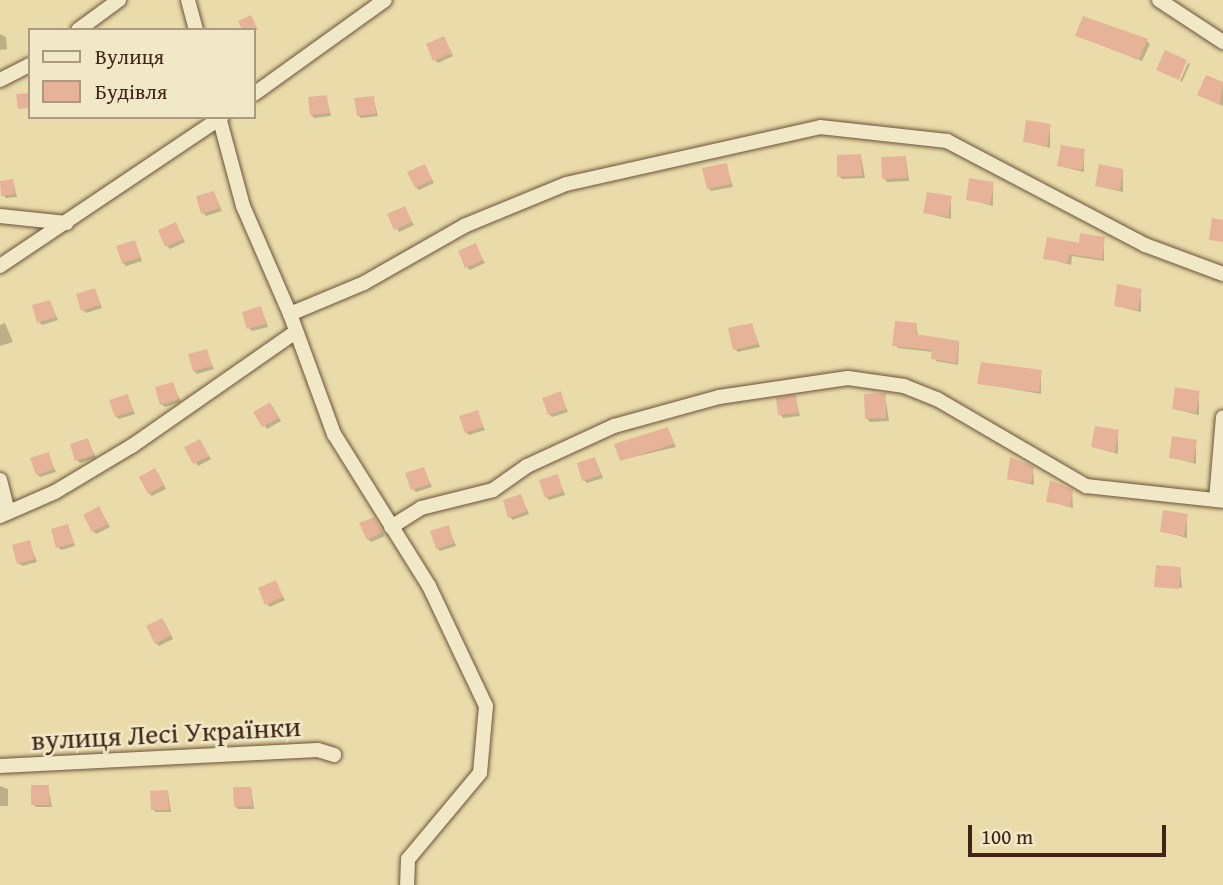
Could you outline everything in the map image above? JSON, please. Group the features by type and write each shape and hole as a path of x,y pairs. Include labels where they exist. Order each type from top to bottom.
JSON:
{"street":[{"path":"81,28 119,0"},
{"path":"188,0 195,28"},
{"path":"256,93 385,0"},
{"path":"1164,1 1223,42"},
{"path":"0,80 28,66"},
{"path":"0,266 219,119"},
{"path":"220,119 243,206 290,314 294,333 334,434 429,586 486,706 480,773 408,859 407,885"},
{"path":"290,314 364,284 466,225 566,184 820,127 947,141 1145,245 1223,274"},
{"path":"0,216 67,223"},
{"path":"0,480 4,514 55,492 132,446 294,333"},
{"path":"391,527 421,509 493,490 527,466 614,426 719,397 848,378 904,386 937,399 1086,486 1219,501 1223,417"},
{"name":"вулиця Лесі Українки","path":"0,766 318,750 334,755"}],"building":[{"path":"251,15 258,30 241,28 238,21"},
{"path":"1083,16 1148,39 1139,59 1075,36"},
{"path":"444,36 452,53 433,61 426,44"},
{"path":"1165,50 1187,60 1179,80 1156,70"},
{"path":"1206,75 1223,82 1220,105 1197,95"},
{"path":"28,93 28,108 18,109 16,94"},
{"path":"327,95 329,113 310,115 308,97"},
{"path":"374,96 376,114 357,116 354,98"},
{"path":"1026,120 1051,124 1047,146 1023,142"},
{"path":"1061,145 1085,149 1082,170 1057,166"},
{"path":"861,154 862,176 837,177 837,155"},
{"path":"906,156 907,178 882,179 881,157"},
{"path":"727,163 731,184 707,189 702,168"},
{"path":"425,164 432,180 415,188 407,172"},
{"path":"1099,164 1123,169 1120,190 1095,186"},
{"path":"969,178 994,182 990,204 966,200"},
{"path":"13,179 15,194 1,196 0,181"},
{"path":"214,191 220,208 201,214 196,196"},
{"path":"927,192 952,196 948,217 923,213"},
{"path":"405,206 412,222 394,230 387,214"},
{"path":"1212,218 1223,220 1223,242 1209,240"},
{"path":"176,222 183,239 165,247 158,230"},
{"path":"1080,233 1105,237 1102,259 1069,254 1068,263 1043,259 1047,237 1079,243"},
{"path":"135,240 140,258 122,263 116,246"},
{"path":"476,243 483,260 465,268 458,251"},
{"path":"1117,284 1142,289 1138,310 1114,306"},
{"path":"95,288 100,305 81,311 76,294"},
{"path":"50,300 56,317 37,323 32,305"},
{"path":"261,306 266,324 247,329 242,312"},
{"path":"895,321 917,323 916,334 959,341 956,363 931,359 932,350 892,346"},
{"path":"752,323 758,344 733,350 728,328"},
{"path":"207,349 212,366 193,371 188,354"},
{"path":"981,362 1042,370 1039,392 977,384"},
{"path":"173,382 179,399 160,405 155,387"},
{"path":"1175,387 1200,391 1196,413 1172,409"},
{"path":"561,391 566,409 548,415 542,398"},
{"path":"886,393 886,418 865,419 864,394"},
{"path":"128,394 133,411 115,417 109,400"},
{"path":"796,395 798,413 778,415 776,398"},
{"path":"270,402 279,418 262,427 253,412"},
{"path":"478,410 483,427 465,433 459,416"},
{"path":"1095,426 1119,430 1115,452 1091,447"},
{"path":"668,427 674,444 620,461 614,444"},
{"path":"1172,436 1197,440 1193,462 1169,458"},
{"path":"88,438 94,455 75,461 70,444"},
{"path":"200,439 209,456 193,464 184,447"},
{"path":"49,452 54,469 36,475 30,458"},
{"path":"595,457 601,475 582,481 577,463"},
{"path":"1010,457 1034,467 1031,483 1007,479"},
{"path":"424,467 430,484 411,490 405,473"},
{"path":"155,468 164,485 148,494 139,477"},
{"path":"558,474 563,492 545,498 539,480"},
{"path":"1050,480 1073,490 1070,506 1046,502"},
{"path":"521,494 527,511 508,518 503,500"},
{"path":"99,506 108,524 92,532 83,515"},
{"path":"1163,510 1188,514 1184,536 1160,532"},
{"path":"374,517 383,532 367,540 359,523"},
{"path":"68,524 74,543 56,548 51,529"},
{"path":"449,525 454,543 436,549 430,531"},
{"path":"30,540 35,559 17,564 12,545"},
{"path":"1156,565 1181,567 1179,589 1154,587"},
{"path":"276,580 283,597 265,605 258,588"},
{"path":"162,618 171,635 155,644 146,626"},
{"path":"31,785 49,785 49,805 31,805"},
{"path":"233,787 251,787 252,806 234,807"},
{"path":"168,790 169,810 151,810 150,791"}]}
